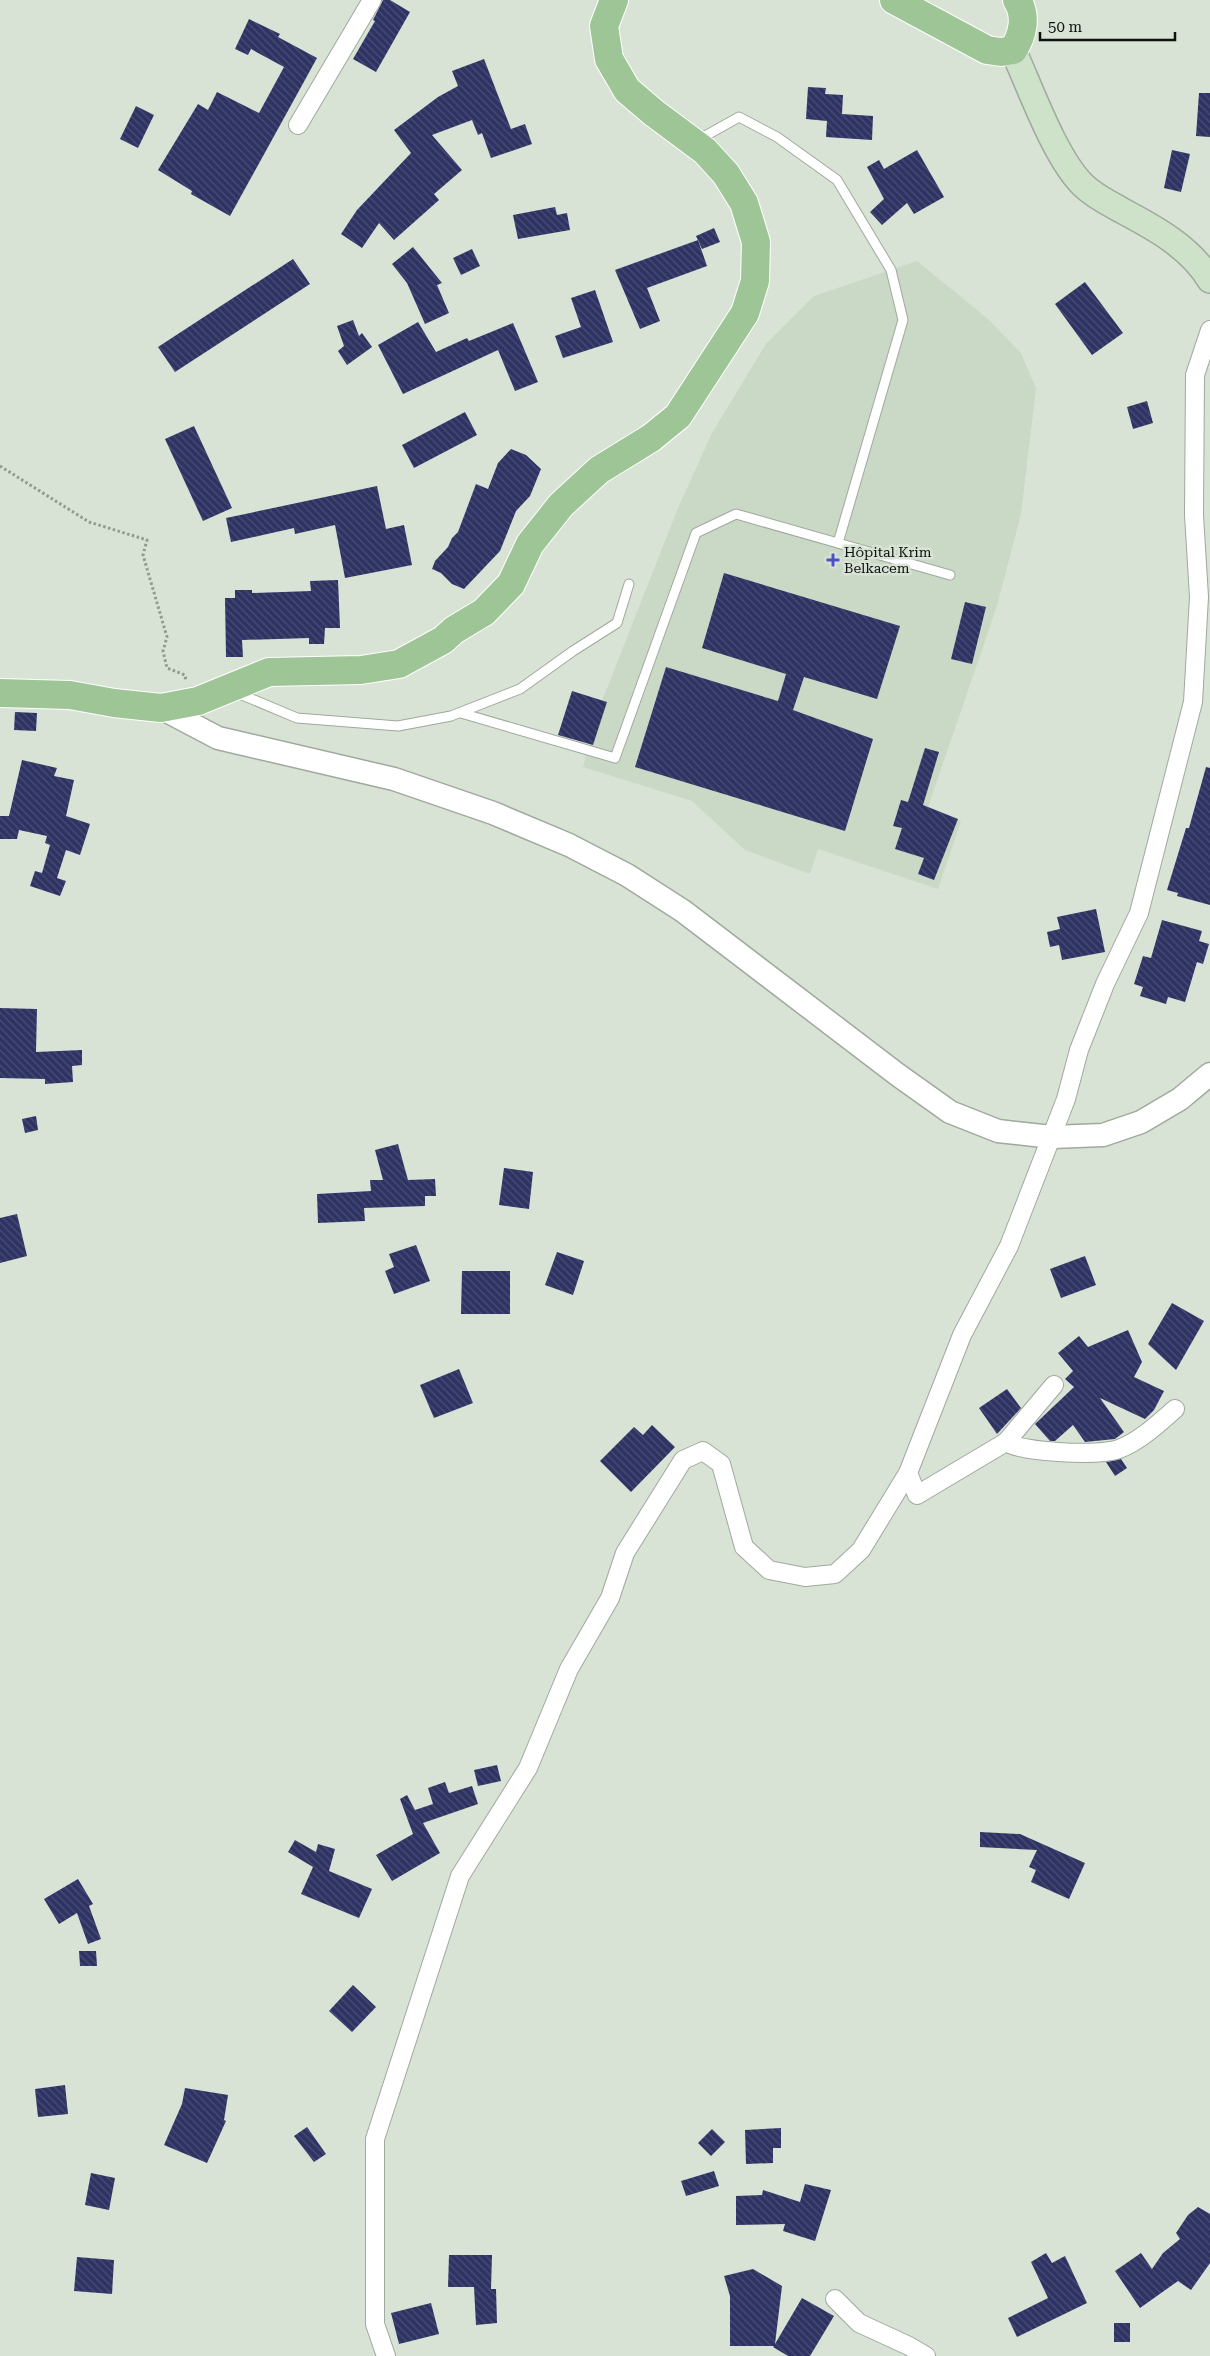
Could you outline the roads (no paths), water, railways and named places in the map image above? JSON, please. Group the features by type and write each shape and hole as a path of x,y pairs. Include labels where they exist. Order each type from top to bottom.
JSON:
{"main road":[{"path":"0,693 70,695 114,703 161,708 190,702 269,672 361,670 399,664 443,640 454,630 484,612 511,584 530,544 561,505 600,470 652,438 678,416 745,313 755,281 756,242 744,203 726,174 705,151 627,90 609,59 604,26 614,0"},
{"path":"894,0 987,50 1001,52 1013,50 1021,38 1022,8 1018,0"},
{"path":"1013,50 1066,163 1082,184 1100,199 1165,235 1185,250 1204,270 1210,280"}],"street":[{"path":"298,125 372,0"},
{"path":"386,2356 375,2324 375,2139 460,1876 528,1768 570,1669 610,1598 625,1553 684,1460 703,1451 721,1464 744,1547 769,1570 805,1578 835,1574 861,1550 908,1473 962,1334 1010,1246 1066,1099 1079,1050 1105,984 1139,913 1193,702 1200,597 1194,515 1195,375 1210,330"},
{"path":"161,708 218,738 394,779 493,813 570,845 627,875 683,911 898,1075 950,1112 998,1131 1052,1137 1103,1135 1141,1122 1180,1099 1210,1074"},
{"path":"908,1473 918,1495 1006,1442 1054,1385"},
{"path":"1006,1442 1014,1447 1046,1451 1089,1452 1119,1449 1149,1431 1175,1409"},
{"path":"835,2299 859,2323 926,2356"}],"lane":[{"path":"694,142 739,117 777,137 837,180 891,270 903,320 838,543"},
{"path":"462,712 615,758 696,533 736,514 950,575"},
{"path":"226,688 297,718 398,726 451,716 520,689 617,624 629,584"}],"place":[{"name":"Hôpital Krim Belkacem","path":"833,560"}]}
